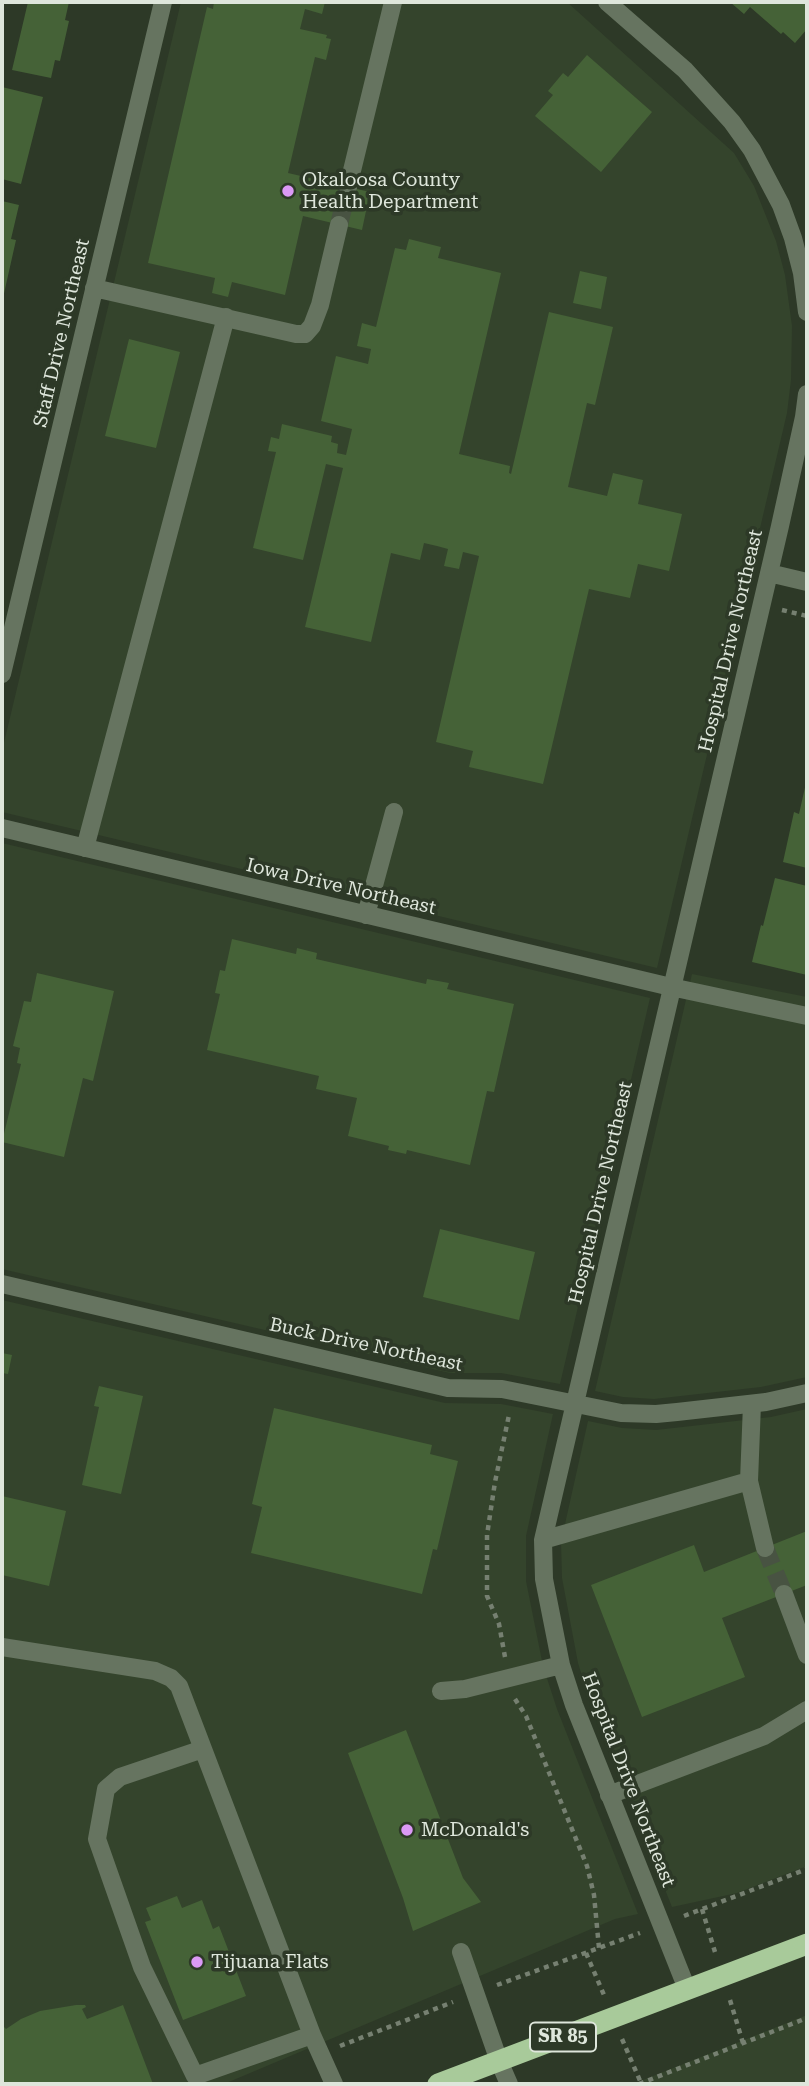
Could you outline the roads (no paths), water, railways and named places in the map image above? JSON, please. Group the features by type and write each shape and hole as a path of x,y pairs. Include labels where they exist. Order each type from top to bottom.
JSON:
{"highway":[{"name":"SR 85","path":"440,2084 807,1944"}],"street":[{"name":"Staff Drive Northeast","path":"2,674 163,2"},
{"path":"348,187 393,2"},
{"path":"607,2 685,70 732,122 752,150 781,205 793,238 802,274 807,312"},
{"path":"94,288 305,334 312,326 320,305 339,225"},
{"path":"85,848 226,317"},
{"name":"Hospital Drive Northeast","path":"687,1989 574,1705 561,1665 544,1579 543,1540 769,573 807,394"},
{"path":"769,573 807,582"},
{"path":"366,915 394,812"},
{"name":"Iowa Drive Northeast","path":"2,828 671,987 807,1016"},
{"name":"Buck Drive Northeast","path":"2,1284 448,1388 502,1389 621,1413 656,1414 752,1404 807,1393"},
{"path":"752,1404 748,1481 765,1548"},
{"path":"543,1540 748,1481"},
{"path":"784,1594 807,1655"},
{"path":"2,1647 155,1671 171,1678 179,1686 312,2035 334,2084"},
{"path":"440,1691 465,1689 561,1665"},
{"path":"609,1795 764,1736 807,1710"},
{"path":"203,1749 120,1777 106,1789 97,1839 142,1967 197,2080 312,2035"},
{"path":"461,1952 509,2084"}],"tunnel":[{"path":"339,225 348,187"},
{"path":"765,1548 784,1594"}],"place":[{"name":"Okaloosa County Health Department","path":"288,191"},
{"name":"McDonald's","path":"407,1830"},
{"name":"Tijuana Flats","path":"197,1962"}]}
